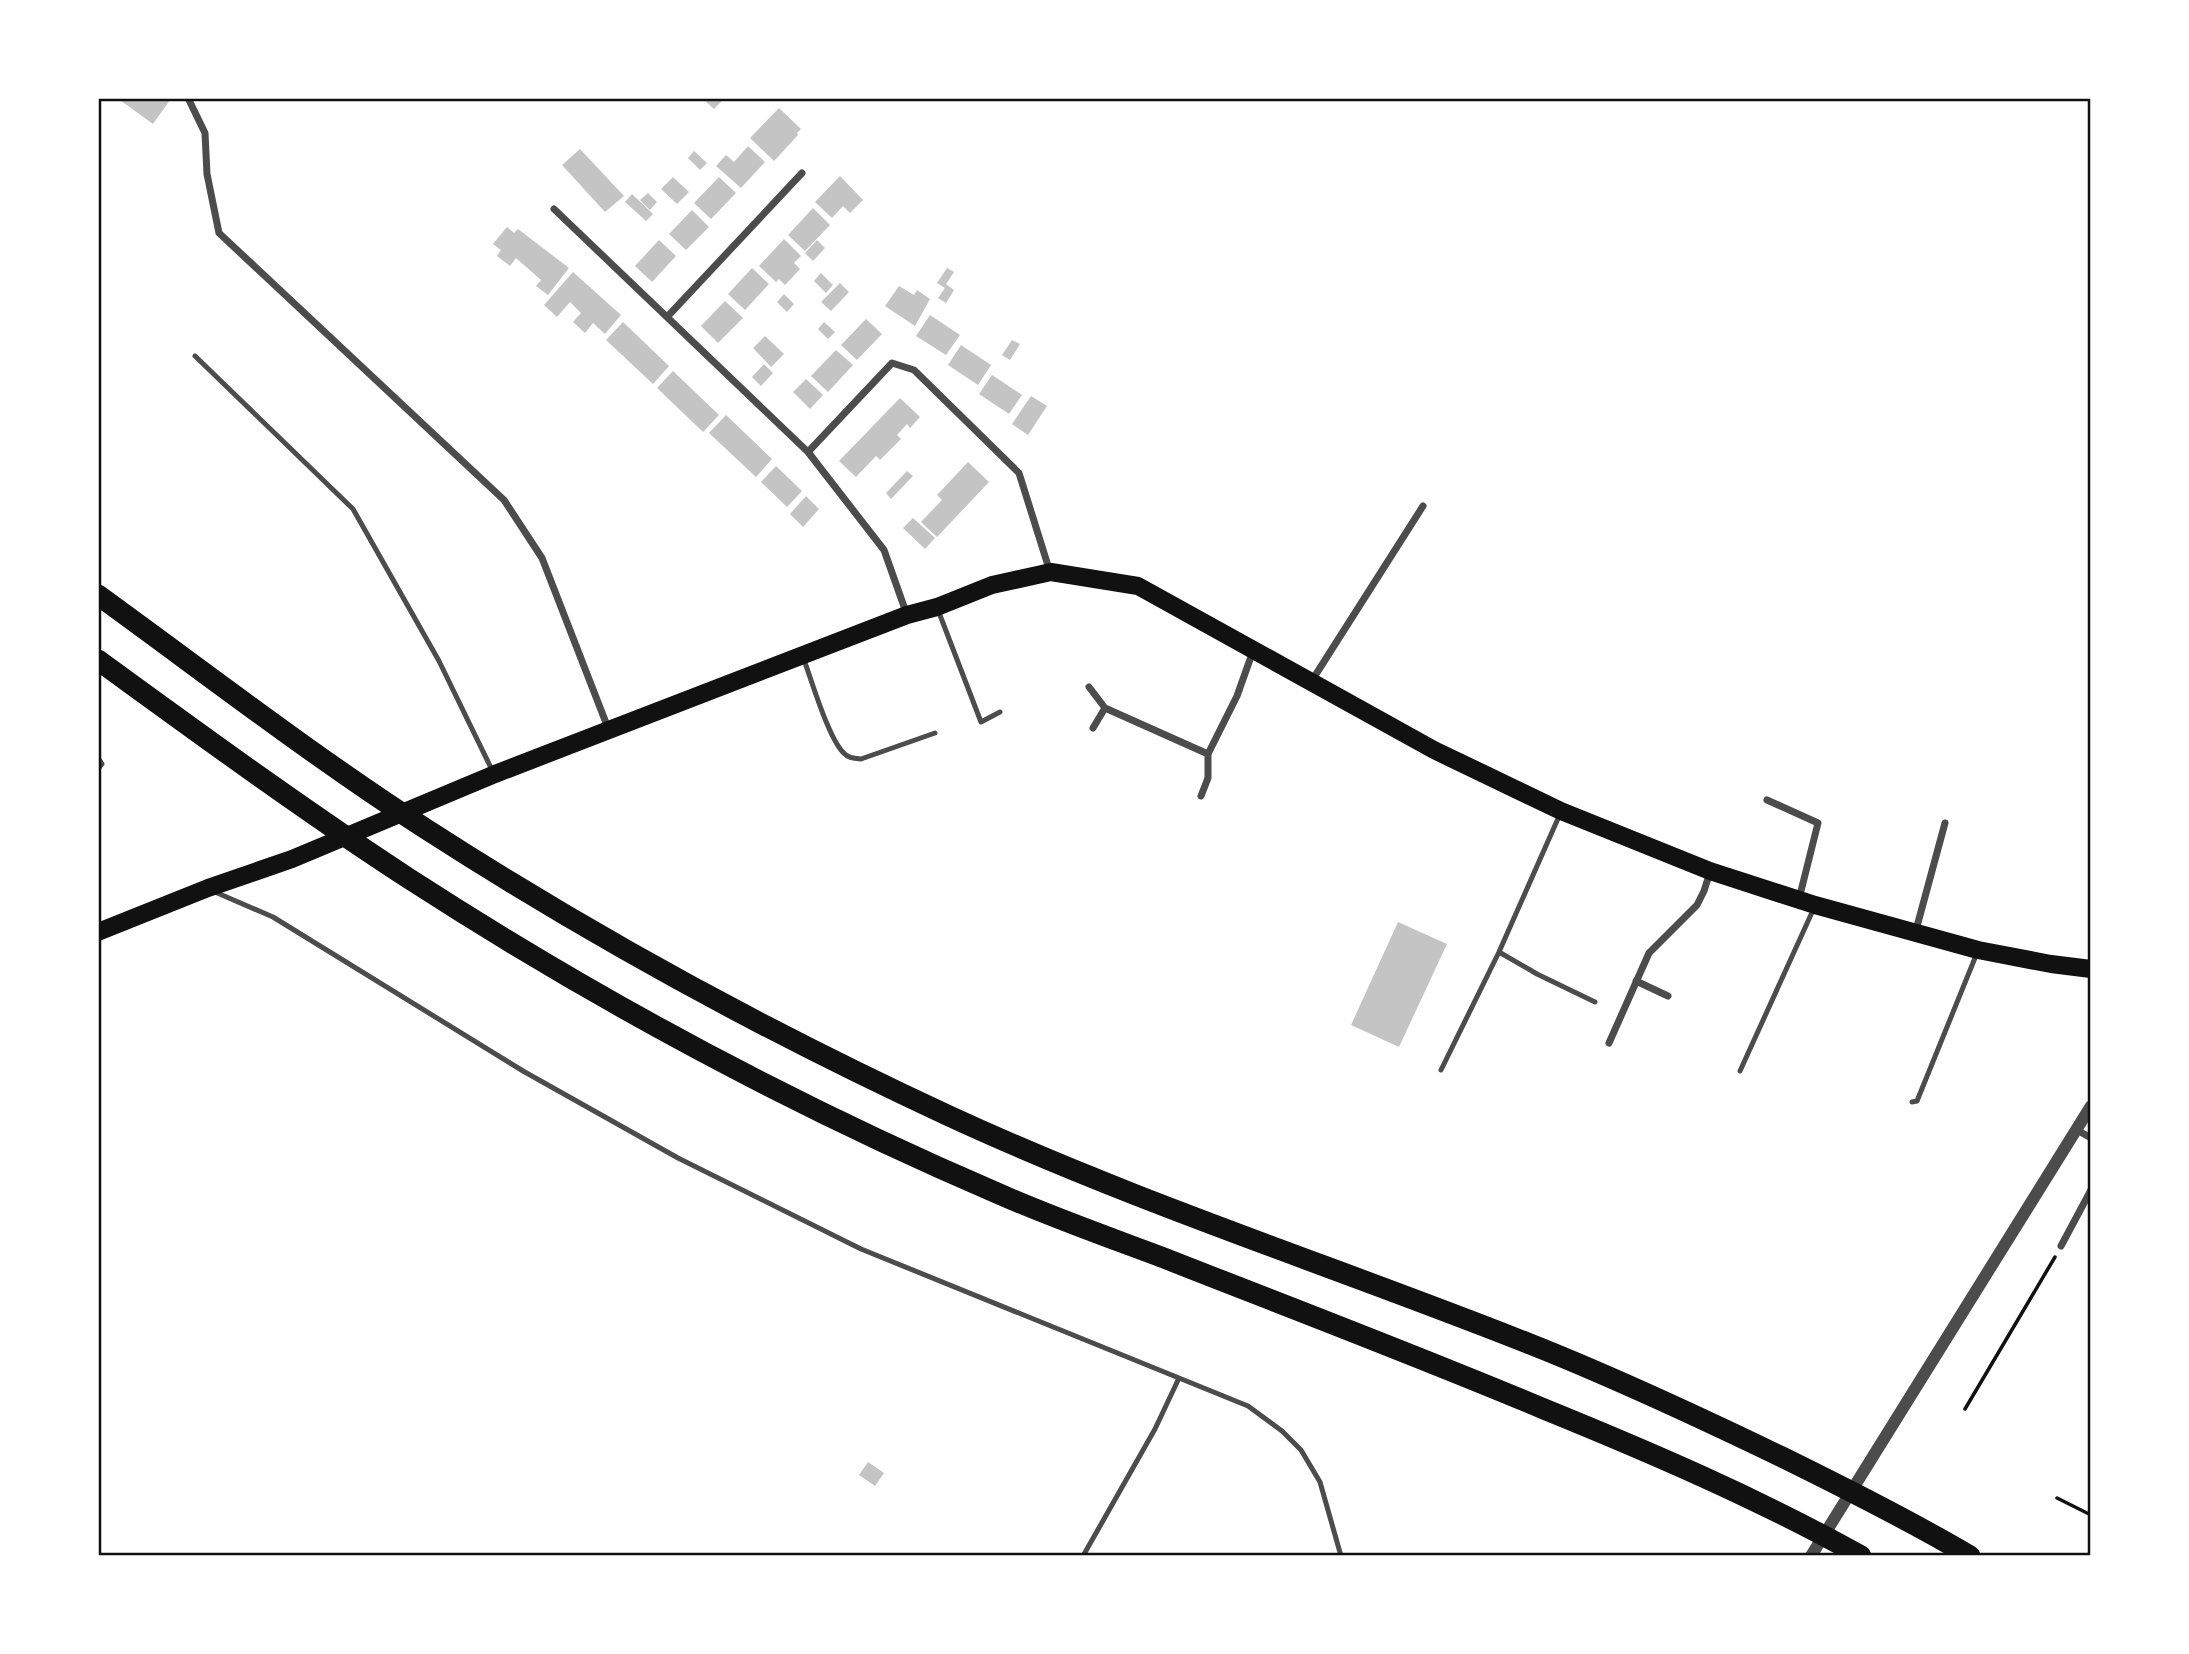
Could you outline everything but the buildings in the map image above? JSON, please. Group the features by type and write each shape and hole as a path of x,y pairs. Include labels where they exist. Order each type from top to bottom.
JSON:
{"highway":[{"path":"98,594 333,766 427,829 609,941 808,1048 950,1117 1127,1191 1531,1344 1688,1411 1836,1484 1970,1556"},
{"path":"98,660 304,808 409,879 550,966 688,1045 843,1122 999,1194 1433,1363 1667,1459 1810,1528 1860,1556"}],"main road":[{"path":"98,932 208,888 292,859 495,774 907,615 937,607 992,585 1051,572 1138,586 1434,750 1561,811 1710,871 1807,902 1978,950 2091,969"}],"street":[{"path":"188,98 205,133 207,174 219,233 504,500 542,558 610,731"},
{"path":"668,316 802,173"},
{"path":"554,209 808,452 884,550 907,615"},
{"path":"808,452 892,363 914,370 1019,473 1051,572"},
{"path":"1311,682 1423,506"},
{"path":"1201,796 1208,778 1208,754 1237,696 1253,650"},
{"path":"1089,687 1105,708 1208,754"},
{"path":"1093,728 1105,708"},
{"path":"1767,800 1818,823 1807,902"},
{"path":"1915,933 1945,823"},
{"path":"1609,1043 1648,953 1697,905 1710,871"},
{"path":"1636,981 1668,996"},
{"path":"1811,1556 2091,1106"},
{"path":"2077,1129 2091,1138"},
{"path":"2061,1246 2091,1190"}],"lane":[{"path":"195,356 353,509 439,661 495,774"},
{"path":"937,607 981,722 1000,712"},
{"path":"802,656 834,739 843,754 861,759 935,733"},
{"path":"98,758 102,764 98,769"},
{"path":"1441,1070 1499,952 1561,811"},
{"path":"208,888 273,917 523,1072 678,1158 861,1249 1248,1406 1282,1431 1301,1450 1320,1482 1341,1556"},
{"path":"1740,1071 1807,902"},
{"path":"1912,1102 1917,1101 1978,950"},
{"path":"1499,952 1527,969 1595,1002"},
{"path":"1083,1556 1155,1429 1179,1378"}],"path":[{"path":"1965,1409 2061,1246"},
{"path":"2057,1498 2091,1515"}]}
